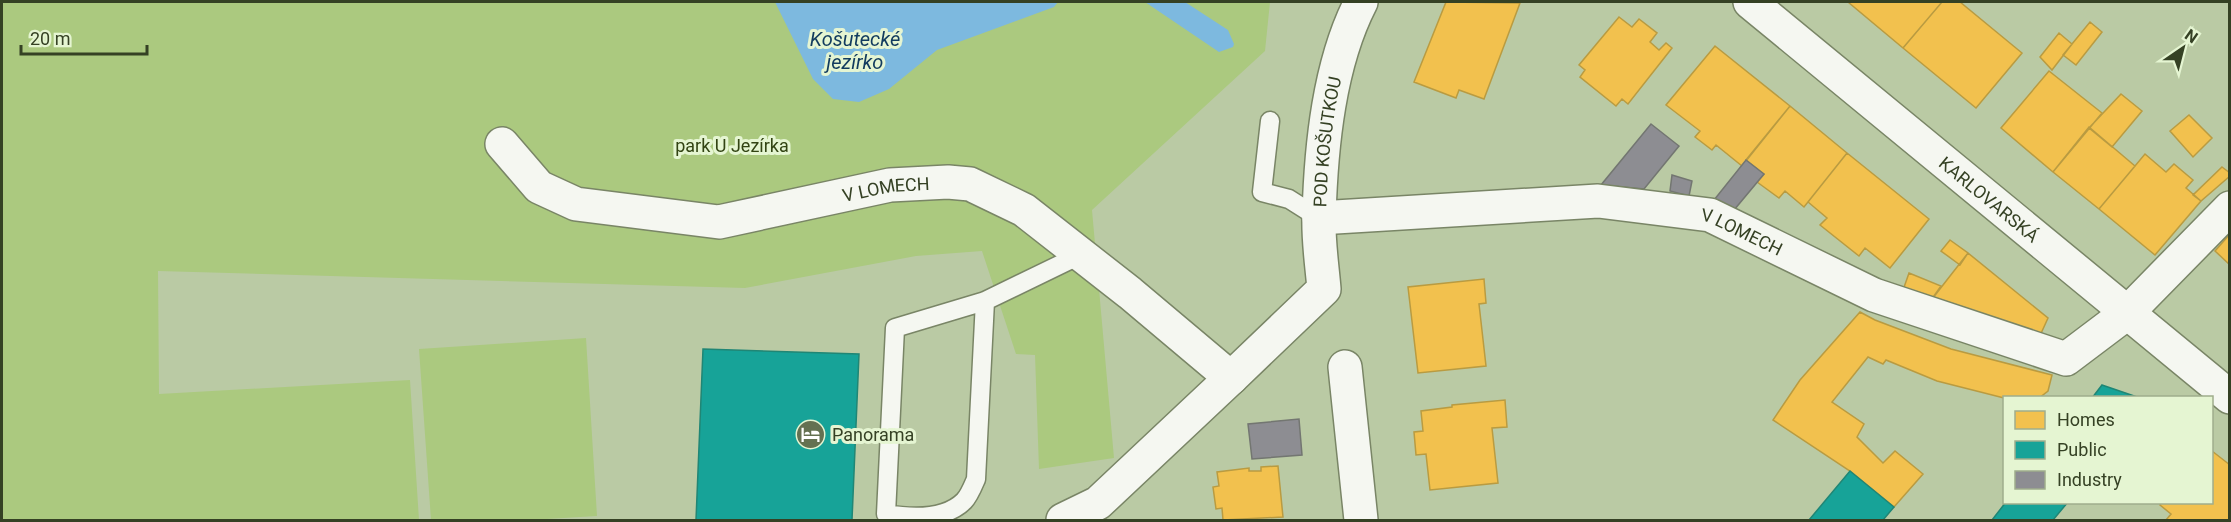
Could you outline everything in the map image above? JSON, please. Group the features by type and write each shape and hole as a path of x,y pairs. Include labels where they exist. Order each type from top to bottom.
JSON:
{"street":[{"name":"POD KOŠUTKOU","path":"1232,378 1324,289 1319,218 1329,100 1349,26 1361,2"},
{"name":"KARLOVARSKÁ","path":"1750,2 2229,397"},
{"name":"V LOMECH","path":"502,144 539,187 576,204 719,222 890,185 948,182 970,184 1024,210 1232,378"},
{"name":"V LOMECH","path":"1319,218 1598,201 1710,215 1874,295 2066,360 2127,313"},
{"path":"2127,313 2229,208"},
{"path":"1345,366 1361,520"},
{"path":"1063,520 1098,503 1232,378"}],"lane":[{"path":"1270,121 1262,192 1289,199 1319,218"},
{"path":"984,301 976,479 965,501 940,515 908,518 886,514 895,328 984,301 1080,255"}],"green space":[{"name":"park U Jezírka","path":"2,2 1270,2 1265,51 1092,210 1114,458 1039,469 1035,355 1016,354 982,251 916,256 745,288 158,271 159,394 410,380 419,520 2,520"},
{"path":"586,338 597,516 530,520 431,520 419,349"}],"water":[{"name":"Košutecké jezírko","path":"775,2 1058,2 1054,7 937,50 889,89 859,102 833,99 813,79"},
{"path":"1145,2 1185,2 1228,30 1234,44 1233,47 1219,52"}],"building: Homes":[{"path":"1446,2 1520,3 1484,99 1459,90 1456,98 1414,82"},
{"path":"1848,2 1942,2 1903,48"},
{"path":"1942,2 1960,2 2022,53 1976,108 1903,48"},
{"path":"1619,17 1632,27 1639,19 1657,33 1650,42 1659,50 1666,43 1672,48 1628,104 1622,99 1616,106 1580,77 1585,70 1579,65"},
{"path":"2090,22 2102,32 2076,65 2063,55"},
{"path":"2059,33 2072,44 2052,70 2040,57"},
{"path":"1715,46 1790,106 1742,166 1716,145 1712,150 1695,137 1700,131 1666,105"},
{"path":"2049,71 2102,113 2053,172 2001,128"},
{"path":"2121,94 2142,111 2112,147 2089,128"},
{"path":"1790,106 1847,153 1804,207 1785,191 1779,198 1757,182 1764,174 1746,160"},
{"path":"2189,115 2212,138 2193,157 2170,131"},
{"path":"2089,127 2135,166 2099,209 2053,172"},
{"path":"1847,153 1929,219 1890,268 1865,248 1859,256 1820,225 1827,218 1808,202"},
{"path":"2145,154 2166,172 2174,164 2193,180 2186,188 2201,201 2155,255 2099,209"},
{"path":"2222,167 2230,173 2230,176 2201,201 2193,195"},
{"path":"2230,234 2230,265 2215,251"},
{"path":"1950,240 1968,253 1960,265 1941,251"},
{"path":"1968,253 2048,318 2038,340 1929,303"},
{"path":"1909,273 1941,286 1929,303 1902,293"},
{"path":"1484,279 1486,303 1479,304 1486,366 1418,373 1408,287"},
{"path":"1860,312 1951,349 2052,375 2048,391 2042,396 2003,398 1937,381 1886,360 1883,364 1868,357 1832,402 1864,424 1857,437 1883,463 1895,451 1923,474 1894,507 1850,471 1773,420 1800,380"},
{"path":"1505,400 1507,427 1492,428 1498,483 1430,490 1426,454 1416,455 1414,432 1423,431 1421,411 1452,407 1452,405"},
{"path":"2213,452 2230,465 2230,520 2166,520 2171,514 2160,505 2213,504"},
{"path":"1278,466 1283,517 1223,520 1222,508 1216,509 1213,487 1219,486 1217,472 1249,468 1249,471 1261,471 1261,467"}],"building: Public":[{"path":"703,349 859,354 852,520 696,520"},
{"path":"2102,385 2134,396 2094,396"},
{"path":"1850,471 1894,507 1883,520 1809,520"},
{"path":"2004,504 2066,504 2053,520 1992,520"}],"building: Industry":[{"path":"1651,124 1679,146 1644,189 1601,185"},
{"path":"1746,160 1764,174 1734,210 1714,200"},
{"path":"1672,175 1692,181 1689,196 1670,191"},
{"path":"1299,419 1302,455 1252,459 1248,424"}],"place":[{"name":"Panorama","path":"811,434"}]}
